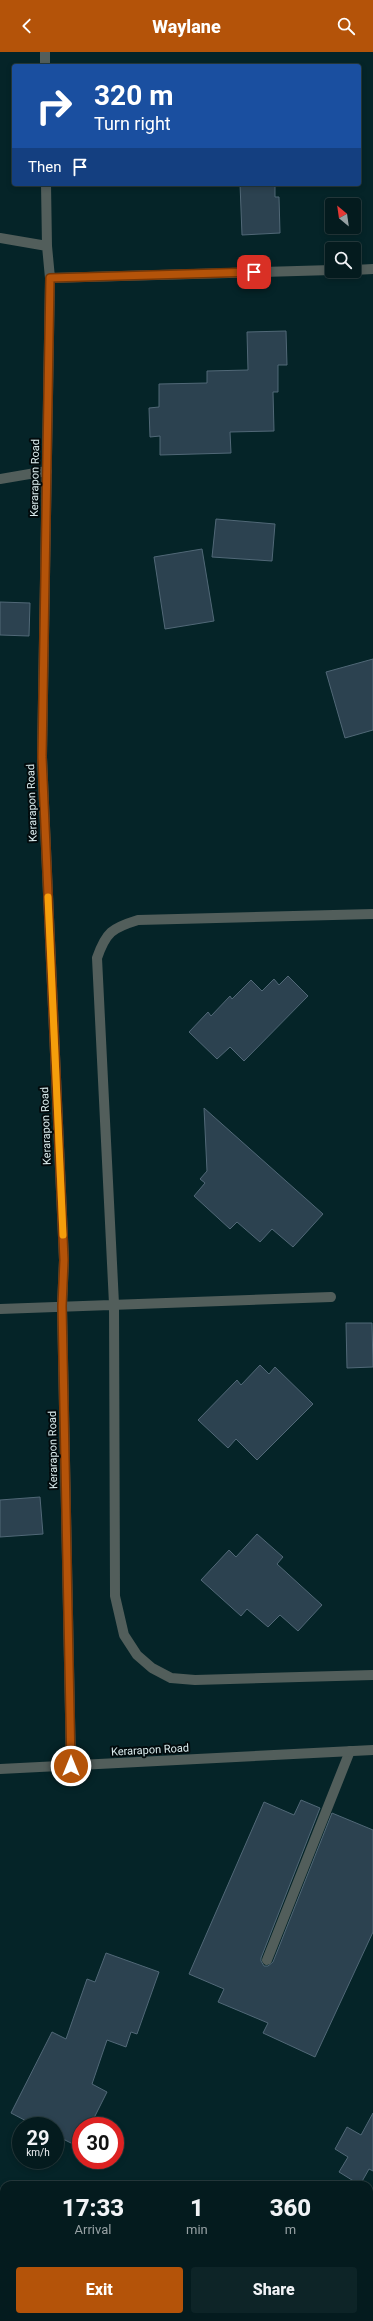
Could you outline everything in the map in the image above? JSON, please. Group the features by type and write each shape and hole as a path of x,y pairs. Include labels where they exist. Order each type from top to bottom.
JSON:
{"street":[{"path":"45,52 45,64"},
{"name":"Kerarapon Road","path":"46,186 47,246 50,278 42,757 64,1260 62,1306 71,1766 373,1750"},
{"path":"0,238 47,246"},
{"path":"361,270 373,269"},
{"path":"50,278 325,270"},
{"path":"0,479 47,471"},
{"path":"373,914 138,920 117,926 103,939 97,958 114,1304 115,1596 124,1635 137,1655 152,1668 171,1678 195,1680 373,1675"},
{"path":"0,1309 331,1297"},
{"path":"267,1960 350,1751"},
{"path":"0,1769 71,1766"}],"building":[{"path":"240,186 275,186 275,197 279,197 280,233 242,235"},
{"path":"286,331 287,365 278,365 278,392 273,392 274,431 230,432 231,453 160,455 160,436 150,437 149,408 159,407 159,384 207,383 207,371 248,370 247,332"},
{"path":"216,519 275,524 272,561 212,557"},
{"path":"202,549 214,621 165,629 154,557"},
{"path":"0,602 30,603 29,636 0,635"},
{"path":"373,659 373,730 345,738 326,672"},
{"path":"288,976 308,996 244,1061 230,1047 217,1059 189,1032 208,1012 211,1016 230,996 232,999 251,980 262,991 274,979 279,985"},
{"path":"204,1108 323,1214 293,1247 272,1229 260,1242 237,1222 230,1229 194,1196 205,1183 200,1179 207,1171"},
{"path":"346,1323 372,1323 373,1367 347,1368"},
{"path":"260,1365 269,1374 275,1367 313,1404 257,1460 236,1439 228,1448 198,1420 237,1380 241,1385"},
{"path":"40,1497 43,1534 0,1537 0,1500"},
{"path":"257,1534 283,1557 277,1564 322,1605 298,1631 280,1615 268,1627 247,1609 241,1616 201,1580 229,1550 236,1557"},
{"path":"301,1800 320,1808 261,1958 264,1966 268,1966 273,1962 332,1813 373,1830 373,1932 315,2057 263,2033 268,2023 218,2002 224,1989 189,1974 264,1802 294,1815"},
{"path":"106,1953 159,1972 137,2034 131,2032 126,2047 107,2040 92,2084 107,2092 94,2117 72,2117 72,2144 64,2140 64,2117 19,2117 11,2113 52,2032 66,2039 87,1979 95,1982"},
{"path":"373,2113 373,2171 369,2169 362,2181 354,2181 339,2172 348,2157 335,2149 347,2127 361,2135"}],"slow traffic":[{"path":"48,897 63,1235"}],"route":[{"path":"71,1766 62,1306 64,1260 42,757 50,278 254,272"}]}
